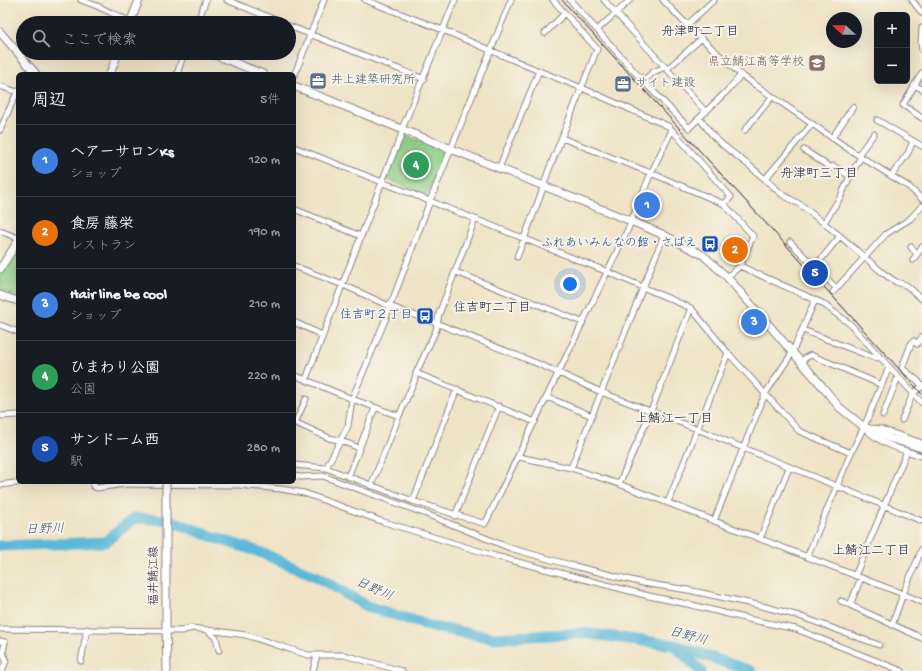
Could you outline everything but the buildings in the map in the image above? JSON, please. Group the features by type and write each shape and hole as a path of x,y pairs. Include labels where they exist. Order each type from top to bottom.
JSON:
{"street":[{"path":"81,0 118,16"},
{"path":"134,16 139,0"},
{"path":"200,16 206,0"},
{"path":"227,0 266,16"},
{"path":"296,72 324,0"},
{"path":"365,0 443,30 539,72 582,88 668,126 731,197 724,204"},
{"path":"306,379 401,136 402,129 424,79 455,0"},
{"path":"326,468 339,440 348,426 352,399 386,318 389,306 394,299 430,201 511,0"},
{"path":"517,257 548,172 597,49 554,0"},
{"path":"570,0 643,81 689,128 700,119 741,75"},
{"path":"604,0 706,112"},
{"path":"597,30 630,0"},
{"path":"663,0 701,39 741,75 832,138 909,188 922,200"},
{"path":"687,25 714,0"},
{"path":"912,0 922,13"},
{"path":"545,33 565,13"},
{"path":"922,28 922,50"},
{"path":"296,29 424,79"},
{"path":"0,32 16,51"},
{"path":"643,81 653,72 666,68 701,39"},
{"path":"23,60 33,72"},
{"path":"111,72 115,60"},
{"path":"178,72 182,60"},
{"path":"228,60 258,72"},
{"path":"499,168 539,72"},
{"path":"922,74 903,105 922,118"},
{"path":"914,85 922,89"},
{"path":"0,86 16,91"},
{"path":"296,87 631,221 664,235 703,255 727,277 839,408 878,440 922,456"},
{"path":"0,130 16,96"},
{"path":"745,130 772,97"},
{"path":"832,138 853,107"},
{"path":"700,119 714,137 783,195 801,205 883,273 896,282 906,285 922,299"},
{"path":"877,120 922,146"},
{"path":"765,179 812,124"},
{"path":"296,465 326,468 412,501 455,516 485,524 519,457 582,322 608,272 651,173 672,130"},
{"path":"824,223 841,196 860,156 874,134"},
{"path":"562,138 724,204 753,236 740,266 727,277"},
{"path":"891,176 908,153 913,141"},
{"path":"296,148 383,181 475,220 608,272 691,308 728,353 799,431 851,453"},
{"path":"804,150 829,170 833,166 850,176"},
{"path":"790,242 835,290 863,257 886,234 910,220 922,206"},
{"path":"296,210 361,236"},
{"path":"371,486 414,382 416,373 436,330 436,323 475,220"},
{"path":"0,231 16,239"},
{"path":"571,468 664,235"},
{"path":"815,267 840,236"},
{"path":"0,269 16,243"},
{"path":"911,247 917,254"},
{"path":"913,260 922,247"},
{"path":"740,266 822,303 850,324 922,403"},
{"path":"296,267 343,285 389,306 436,323 602,392 697,429 789,468 838,486 922,521"},
{"path":"456,272 582,322"},
{"path":"0,295 16,300"},
{"path":"822,303 826,298"},
{"path":"714,521 765,394 792,353 815,300"},
{"path":"619,484 651,411 691,308"},
{"path":"296,323 322,335"},
{"path":"0,325 16,331"},
{"path":"803,330 872,357 880,358"},
{"path":"902,420 913,393 922,387 918,381 902,368 911,344 914,341 917,344 922,337"},
{"path":"668,502 728,353"},
{"path":"801,363 805,358 811,355 882,386"},
{"path":"807,557 889,367"},
{"path":"416,373 535,422"},
{"path":"296,376 352,399 399,416"},
{"path":"883,415 898,377"},
{"path":"412,501 457,389"},
{"path":"547,397 592,416"},
{"path":"296,421 306,399"},
{"path":"455,516 499,406"},
{"path":"348,477 375,408"},
{"path":"0,416 16,415"},
{"path":"296,423 329,438 360,448"},
{"path":"864,427 880,428 922,443"},
{"path":"864,427 889,438 922,448"},
{"path":"855,576 907,451"},
{"path":"519,457 571,468 619,484 922,602"},
{"path":"760,539 789,468"},
{"path":"296,476 323,476 426,514 517,550 570,566 643,583 688,590 762,606 799,616 879,645"},
{"path":"0,484 16,483"},
{"path":"94,484 93,486 96,488 125,484 238,485 281,489 304,493 381,521 495,556 649,596 748,619 796,628 902,671"},
{"name":"福井鯖江線","path":"166,484 167,671"},
{"path":"892,625 922,549"},
{"path":"850,605 862,578"},
{"path":"841,601 922,638"},
{"path":"0,629 167,627 181,631 192,628 246,635 308,655 344,655 402,671"},
{"path":"81,661 87,629"},
{"path":"206,630 216,638 218,650"},
{"path":"0,641 5,642 3,652 6,661 2,671"},
{"path":"313,671 317,655"}],"green space":[{"path":"405,135 445,151 427,195 387,179"},
{"path":"16,247 16,296 0,290 0,271"}],"waterway":[{"name":"日野川","path":"0,546 105,542 134,518 169,520 219,539 257,551 318,577 367,606 433,627 495,638 583,633 674,645 751,671"},
{"path":"677,648 701,671"}],"tram line":[{"path":"562,0 922,394"}],"place":[{"name":"県立鯖江高等学校","path":"817,63"},
{"name":"井上建築研究所","path":"318,81"},
{"name":"サイト建設","path":"623,84"},
{"name":"ひまわり公園","path":"416,165"},
{"name":"ヘアーサロンKs","path":"647,205"},
{"name":"ふれあいみんなの館・さばえ","path":"710,244"},
{"name":"食房 藤栄","path":"735,250"},
{"name":"サンドーム西","path":"815,273"},
{"name":"住吉町２丁目","path":"425,316"},
{"name":"Hair line be cool","path":"754,322"}],"district":[{"name":"舟津町二丁目","path":"700,32"},
{"name":"舟津町三丁目","path":"819,174"},
{"name":"住吉町二丁目","path":"492,308"},
{"name":"上鯖江一丁目","path":"674,419"},
{"name":"上鯖江二丁目","path":"871,551"}]}
